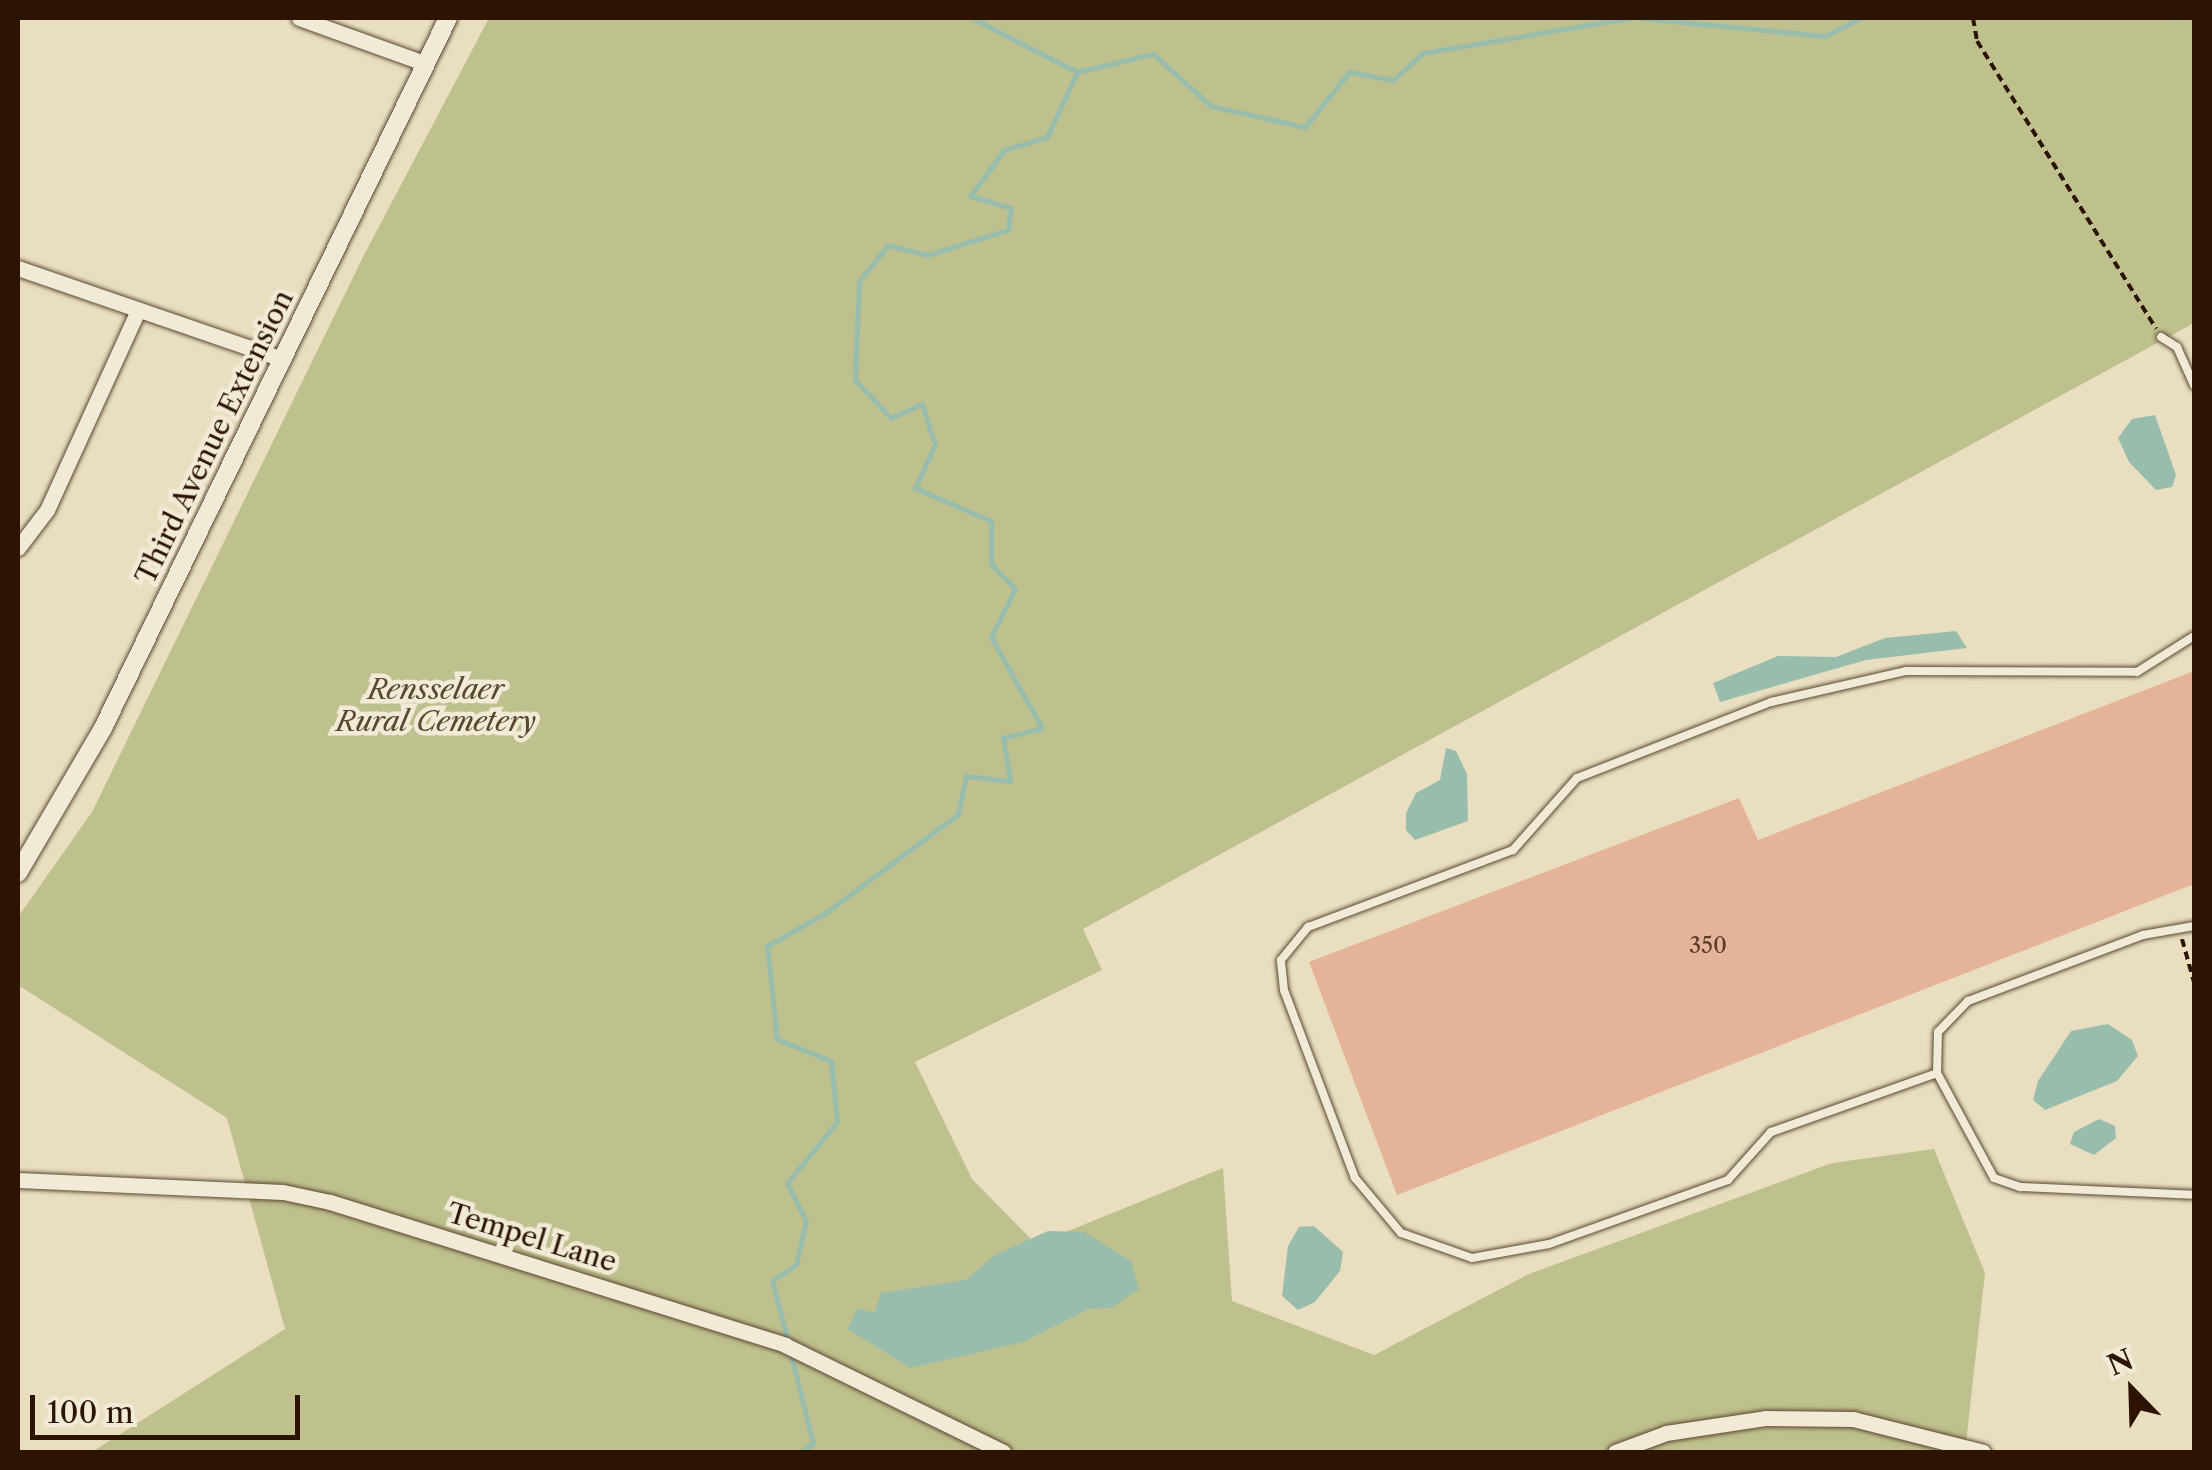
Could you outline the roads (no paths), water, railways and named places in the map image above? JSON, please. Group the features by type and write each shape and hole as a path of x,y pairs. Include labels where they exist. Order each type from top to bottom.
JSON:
{"street":[{"path":"299,18 424,62"},
{"name":"Third Avenue Extension","path":"18,873 103,728 448,18"},
{"path":"18,268 284,359"},
{"path":"18,548 47,510 138,310"},
{"name":"Tempel Lane","path":"18,1180 170,1184 330,1202 785,1345 1003,1452"},
{"path":"1615,1452 1666,1434 1766,1418 1852,1419 1983,1452"}],"lane":[{"path":"2161,338 2177,347 2194,384"},
{"path":"1937,1073 1772,1132 1728,1180 1549,1244 1472,1258 1401,1232 1355,1178 1284,990 1282,960 1308,927 1513,850 1577,778 1772,702 1906,671 2137,672 2194,636"},
{"path":"2194,926 2143,935 1968,1001 1938,1032 1937,1073 1994,1178 2020,1188 2194,1195"}],"waterway":[{"path":"788,1341 772,1281 796,1265 806,1221 787,1183 837,1122 831,1061 777,1039 767,946 824,914 958,814 966,776 1010,781 1003,738 1042,728 991,637 1015,589 991,564 991,521 915,488 935,445 922,404 891,418 855,380 859,281 888,245 927,255 1008,230 1011,208 970,196 1004,150 1047,137 1077,72 972,18"},
{"path":"1077,72 1153,54 1211,106 1305,127 1349,72 1393,80 1423,53 1629,18"},
{"path":"1641,18 1825,36 1861,18"},
{"path":"790,1351 813,1443 801,1452"}],"park label":[{"name":"Rensselaer Rural Cemetery","path":"436,705"}]}
